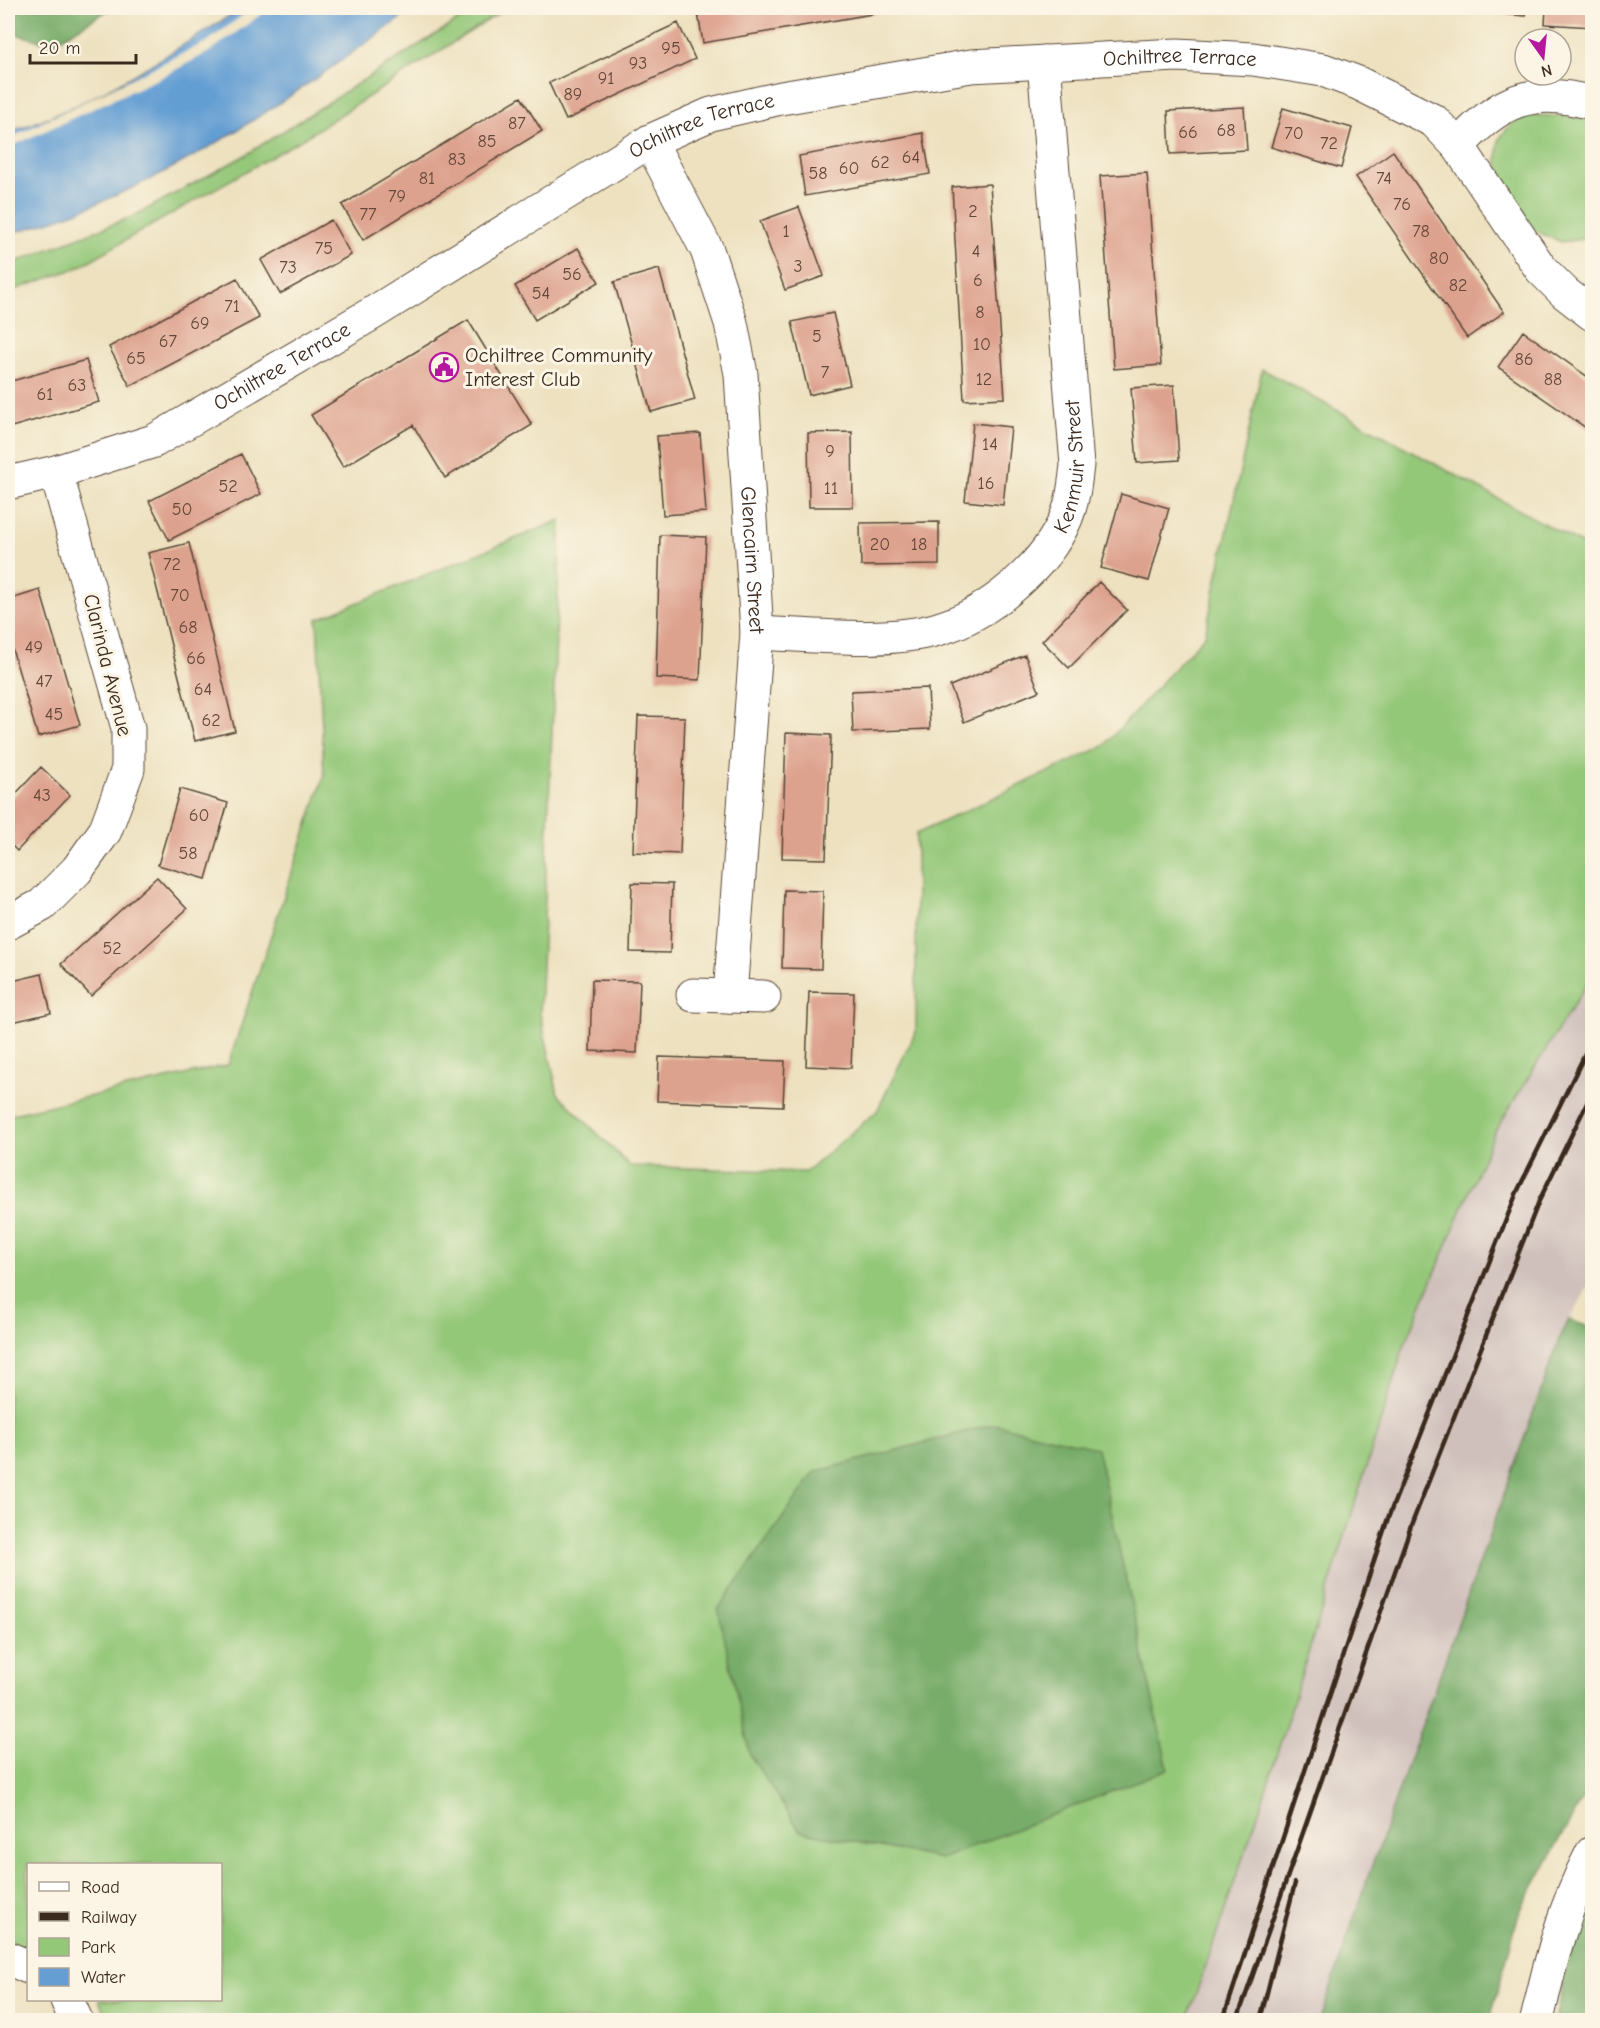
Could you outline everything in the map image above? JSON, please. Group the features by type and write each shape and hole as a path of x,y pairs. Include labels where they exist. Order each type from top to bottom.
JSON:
{"street":[{"name":"Ochiltree Terrace","path":"8,483 56,472 154,441 373,313 650,141 711,114 781,98 971,66 1177,55 1252,59 1323,70 1358,82 1434,121 1458,146 1541,269 1587,299"},
{"name":"Kenmuir Street","path":"757,633 892,636 938,629 981,610 1015,583 1043,555 1065,520 1073,498 1077,465 1044,62"},
{"path":"1458,146 1480,121 1508,104 1530,98 1564,95 1593,103"},
{"name":"Glencairn Street","path":"650,141 707,250 731,323 741,374 757,633 730,996"},
{"name":"Clarinda Avenue","path":"8,923 42,905 77,870 105,831 128,769 128,728 56,472"},
{"path":"693,995 764,997"},
{"path":"1537,2020 1557,1940 1576,1884 1593,1853"},
{"path":"8,1958 27,1967"},
{"path":"67,2001 76,2020"}],"shaded area":[{"path":"1592,975 1592,1280 1561,1334 1363,1891 1320,2020 1187,2020 1260,1808 1403,1349 1494,1133"}],"green space":[{"path":"8,8 112,8 52,44 8,32"},
{"path":"477,8 507,8 304,138 77,268 8,292 8,265 134,216 244,156"},
{"path":"1531,115 1578,117 1592,122 1592,236 1589,238 1561,242 1533,230 1507,186 1497,162 1499,139 1512,123"},
{"path":"1262,369 1592,550 1592,975 1494,1133 1403,1349 1260,1808 1187,2020 107,2020 99,2001 222,2001 222,1863 27,1863 27,1948 8,1940 8,1115 228,1065 324,776 317,619 561,520 540,1014 558,1094 630,1166 806,1172 877,1111 916,1031 916,834 1104,746 1205,635"},
{"path":"1569,1320 1592,1328 1592,1782 1519,1913 1490,2020 1320,2020 1363,1891 1561,1334"},
{"path":"994,1424 1097,1448 1168,1769 941,1859 800,1831 750,1755 718,1609 815,1472"},
{"path":"1592,1898 1592,1959 1586,1970 1591,2020 1555,2020 1572,1937"}],"water":[{"path":"242,8 415,8 271,109 222,140 119,194 65,216 8,234 8,132 100,94"}],"pier":[{"path":"252,8 270,8 209,52 162,77 8,148 8,139 208,41"}],"building":[{"path":"697,8 901,8 901,9 703,43"},
{"path":"994,8 1041,8 1041,9 995,12"},
{"path":"1422,8 1526,8 1526,16"},
{"path":"1546,8 1592,8 1592,27 1545,24"},
{"path":"678,23 695,59 566,120 549,83"},
{"path":"521,97 542,131 363,240 342,205"},
{"path":"1244,107 1247,150 1170,154 1168,111"},
{"path":"1283,108 1352,128 1341,168 1271,147"},
{"path":"923,133 930,174 805,196 799,156"},
{"path":"1393,151 1504,312 1467,338 1356,177"},
{"path":"1147,173 1161,365 1114,369 1100,176"},
{"path":"990,184 1005,398 964,400 952,187"},
{"path":"799,207 824,276 785,290 760,221"},
{"path":"331,220 351,255 280,294 261,260"},
{"path":"578,248 599,282 535,320 515,286"},
{"path":"659,269 695,400 651,412 614,282"},
{"path":"237,278 259,318 130,386 109,347"},
{"path":"833,313 850,385 809,395 792,322"},
{"name":"Ochiltree Community Interest Club","path":"468,320 532,425 445,478 413,425 343,467 311,415"},
{"path":"1523,331 1592,380 1592,432 1498,367"},
{"path":"86,360 99,402 8,428 8,382"},
{"path":"1174,385 1179,460 1137,463 1131,388"},
{"path":"973,423 1011,427 1003,505 965,501"},
{"path":"852,432 853,507 809,507 808,433"},
{"path":"700,433 706,512 663,515 657,436"},
{"path":"241,454 261,494 169,540 149,501"},
{"path":"1121,494 1169,508 1149,581 1101,568"},
{"path":"939,522 939,565 861,566 860,523"},
{"path":"660,535 706,537 700,680 656,678"},
{"path":"189,543 235,731 195,741 148,553"},
{"path":"1099,582 1127,610 1069,668 1042,641"},
{"path":"40,590 80,725 38,737 8,635 8,600"},
{"path":"1025,655 1039,691 964,722 950,686"},
{"path":"928,688 930,729 853,732 851,691"},
{"path":"638,716 685,717 680,854 633,852"},
{"path":"786,733 831,735 826,859 782,858"},
{"path":"41,767 70,795 17,851 8,842 8,802"},
{"path":"180,789 228,803 206,879 158,865"},
{"path":"157,877 187,909 91,996 61,964"},
{"path":"632,883 672,884 670,953 630,952"},
{"path":"784,890 823,891 821,969 782,968"},
{"path":"42,974 51,1013 8,1023 8,982"},
{"path":"592,980 640,981 637,1053 590,1051"},
{"path":"809,992 854,993 851,1068 806,1066"},
{"path":"659,1057 785,1061 783,1106 657,1101"}],"railway":[{"path":"1223,2020 1388,1518 1517,1192 1592,1040"},
{"path":"1237,2020 1411,1526 1539,1201 1592,1093"},
{"path":"1260,2020 1295,1883"}],"place":[{"name":"Ochiltree Community Interest Club","path":"444,367"}]}
